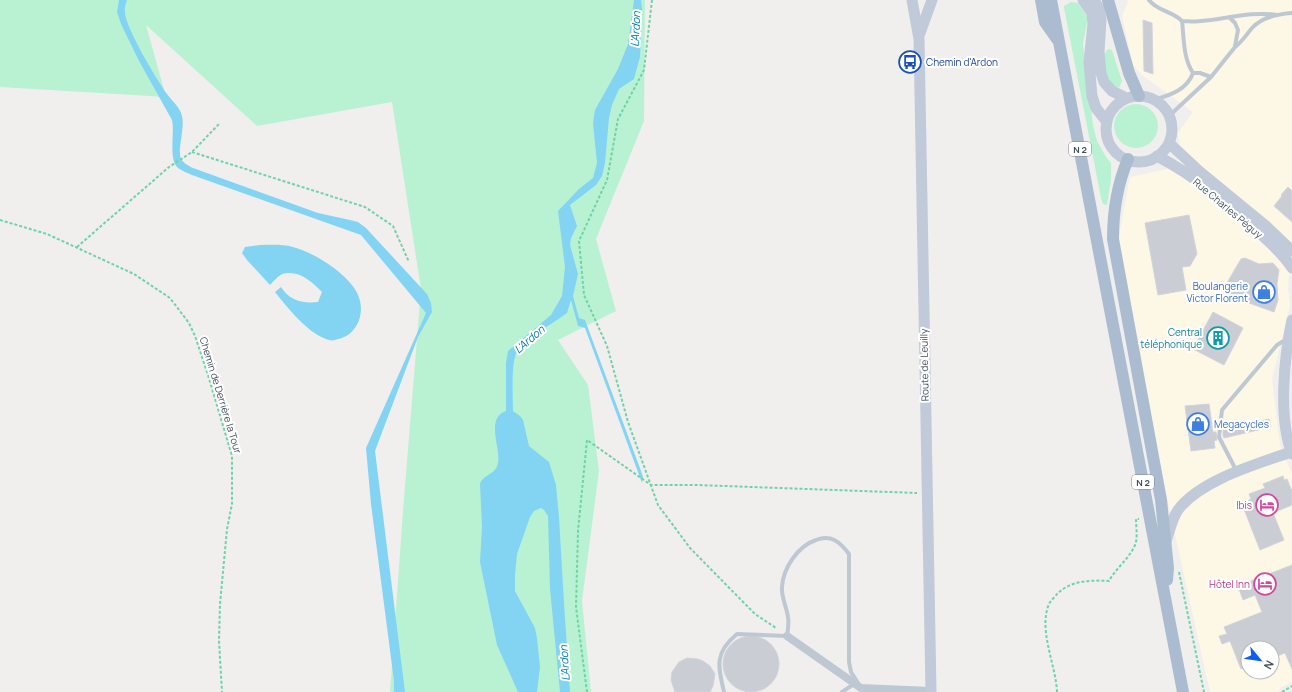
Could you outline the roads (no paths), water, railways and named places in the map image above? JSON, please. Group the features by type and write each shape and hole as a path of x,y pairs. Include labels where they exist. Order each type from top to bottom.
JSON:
{"main road":[{"path":"912,0 919,38"},
{"path":"919,38 932,0"},
{"path":"1041,0 1050,20"},
{"path":"1050,20 1052,0"},
{"path":"1083,0 1092,13 1093,24 1090,62 1092,96 1096,108 1107,122"},
{"path":"1094,0 1099,8 1101,20 1099,52 1101,73 1104,82 1112,91 1126,98"},
{"path":"1108,0 1129,73 1139,96"},
{"name":"N 2","path":"1050,20 1060,44 1149,516 1184,692"},
{"name":"Route de Leuilly","path":"919,38 926,494 931,692"},
{"path":"1139,96 1154,100 1166,110 1172,125 1171,134 1166,148 1157,156 1142,161 1128,159 1119,155 1113,148 1107,136 1107,122 1110,112 1117,104 1126,98 1139,96"},
{"name":"Rue Charles Péguy","path":"1169,143 1199,171 1266,226 1292,251"},
{"name":"Rue Charles Péguy","path":"1157,156 1176,166 1221,200 1254,228 1282,255 1292,268"},
{"path":"1128,159 1119,183 1114,212 1113,239 1160,500 1168,568 1167,605"},
{"path":"1165,545 1177,510 1194,494 1221,478 1292,453 1285,425 1285,361 1292,320"}],"street":[{"path":"787,636 858,686 931,692"}],"lane":[{"path":"1149,0 1154,6 1176,15 1182,21 1186,59 1193,73"},
{"path":"1153,0 1154,6"},
{"path":"1182,21 1200,21 1266,13 1277,15"},
{"path":"1169,116 1211,77 1235,47 1259,21 1277,15 1292,13"},
{"path":"1229,17 1238,30 1235,47"},
{"path":"1193,73 1200,73 1211,77"},
{"path":"1154,100 1175,93 1188,82 1193,73"},
{"path":"1237,472 1219,437 1222,410 1277,345 1290,333"},
{"path":"724,692 719,668 720,654 730,639 736,634 787,636 789,620 782,588 789,565 794,555 810,542 821,538 832,538 842,544 849,554 849,662 851,672 858,686 842,692"}],"water":[{"path":"119,0 127,0 125,9 126,19 130,29 156,77 181,113 183,127 180,155 183,162 193,168 318,213 358,222 366,228 427,294 431,303 432,312 418,337 375,451 405,692 394,692 394,681 371,504 366,448 426,313 361,235 192,175 178,168 173,159 172,152 172,120 139,61 121,24 117,12"},
{"name":"L'Ardon","path":"634,0 641,0 642,9 640,57 634,79 619,89 612,105 602,176 596,185 570,205 577,226 571,238 570,245 578,274 573,296 579,318 585,320 641,471 643,477 642,483 585,328 578,326 571,300 567,313 525,342 516,354 513,366 513,411 523,420 529,446 549,462 556,485 570,692 560,692 550,589 548,516 541,508 534,511 530,517 517,554 515,575 515,591 535,628 537,638 540,667 537,692 518,692 497,645 480,562 482,527 480,484 484,478 495,470 498,463 495,427 496,420 506,411 506,363 508,351 551,315 562,296 565,267 558,211 579,189 593,178 597,163 593,123 595,110 618,69 628,44"},
{"path":"260,245 285,245 302,250 322,260 343,275 357,292 360,301 361,313 357,325 353,330 344,337 329,340 321,337 306,327 275,292 281,287 288,295 296,300 301,302 318,302 322,292 305,277 294,273 282,274 270,285 242,253 245,247"}],"place":[{"name":"Chemin d'Ardon","path":"910,62"},
{"name":"Boulangerie Victor Florent","path":"1264,292"},
{"name":"Central téléphonique","path":"1218,338"},
{"name":"Megacycles","path":"1198,424"},
{"name":"Ibis","path":"1267,505"},
{"name":"Hôtel Inn","path":"1265,584"}]}
